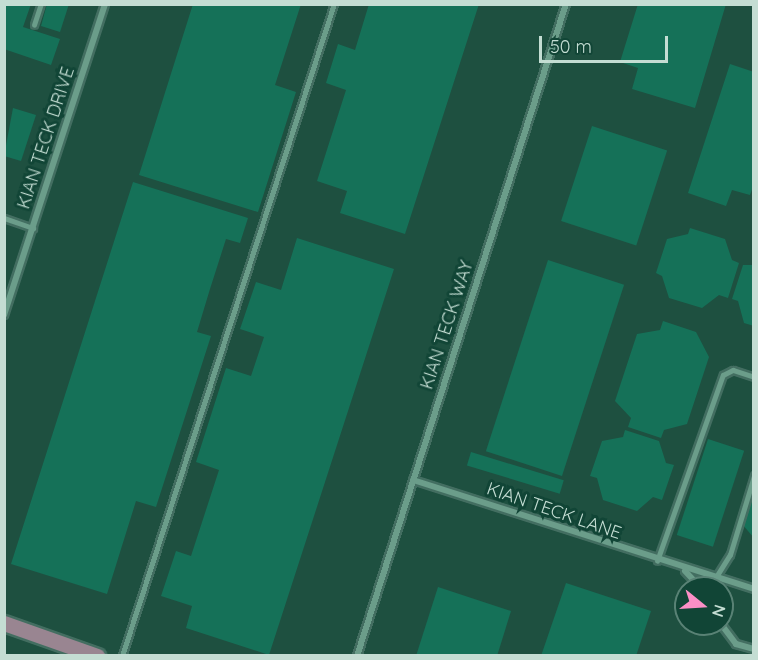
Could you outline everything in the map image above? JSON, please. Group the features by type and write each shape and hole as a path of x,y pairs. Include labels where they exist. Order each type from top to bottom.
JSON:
{"main road":[{"path":"4,623 97,656"}],"street":[{"name":"KIAN TECK DRIVE","path":"4,315 105,4"},
{"name":"KIAN TECK WAY","path":"357,656 566,4"},
{"name":"KIAN TECK LANE","path":"413,480 685,571 711,576"},
{"name":"KIAN TECK LANE","path":"685,571 690,576"},
{"name":"KIAN TECK LANE","path":"734,583 753,589"},
{"path":"730,636 736,644 753,650"}],"lane":[{"path":"34,25 41,4"},
{"path":"122,656 334,4"},
{"path":"4,218 33,228"},
{"path":"657,561 723,375 733,370 753,377"},
{"path":"717,576 730,555 753,476"}],"building":[{"path":"4,4 31,4 23,27 60,39 51,65 4,49"},
{"path":"47,4 69,4 60,32 41,26"},
{"path":"193,4 301,4 275,85 296,92 258,212 139,175"},
{"path":"369,4 479,4 405,234 340,213 347,191 317,181 346,90 326,83 338,44 355,50"},
{"path":"638,4 726,4 695,108 632,89 638,68 620,62"},
{"path":"730,64 754,72 754,184 750,195 732,190 726,206 688,193"},
{"path":"13,108 36,115 21,161 4,156"},
{"path":"592,126 667,150 636,246 561,221"},
{"path":"133,182 248,218 240,243 226,239 210,289 197,332 211,336 156,507 136,501 107,594 11,564"},
{"path":"690,228 725,239 732,260 739,263 728,298 719,295 702,308 669,298 662,276 656,273 667,239 688,234"},
{"path":"297,238 394,269 269,655 186,628 192,606 161,596 176,551 191,556 219,470 196,462 226,368 251,376 264,337 240,329 256,282 281,290"},
{"path":"548,260 624,285 562,476 486,451"},
{"path":"743,265 754,265 754,326 744,323 738,301 732,299"},
{"path":"663,321 696,332 709,357 687,424 664,430 661,438 628,427 631,418 615,401 637,334 660,330"},
{"path":"625,430 659,441 666,463 674,465 662,500 653,497 637,511 603,500 597,478 590,476 602,441 623,437"},
{"path":"708,439 744,451 713,547 677,535"},
{"path":"471,452 564,480 560,494 467,465"},
{"path":"754,491 754,538 742,524"},
{"path":"566,583 651,611 636,656 541,656"},
{"path":"438,587 511,611 497,656 416,656"}]}
